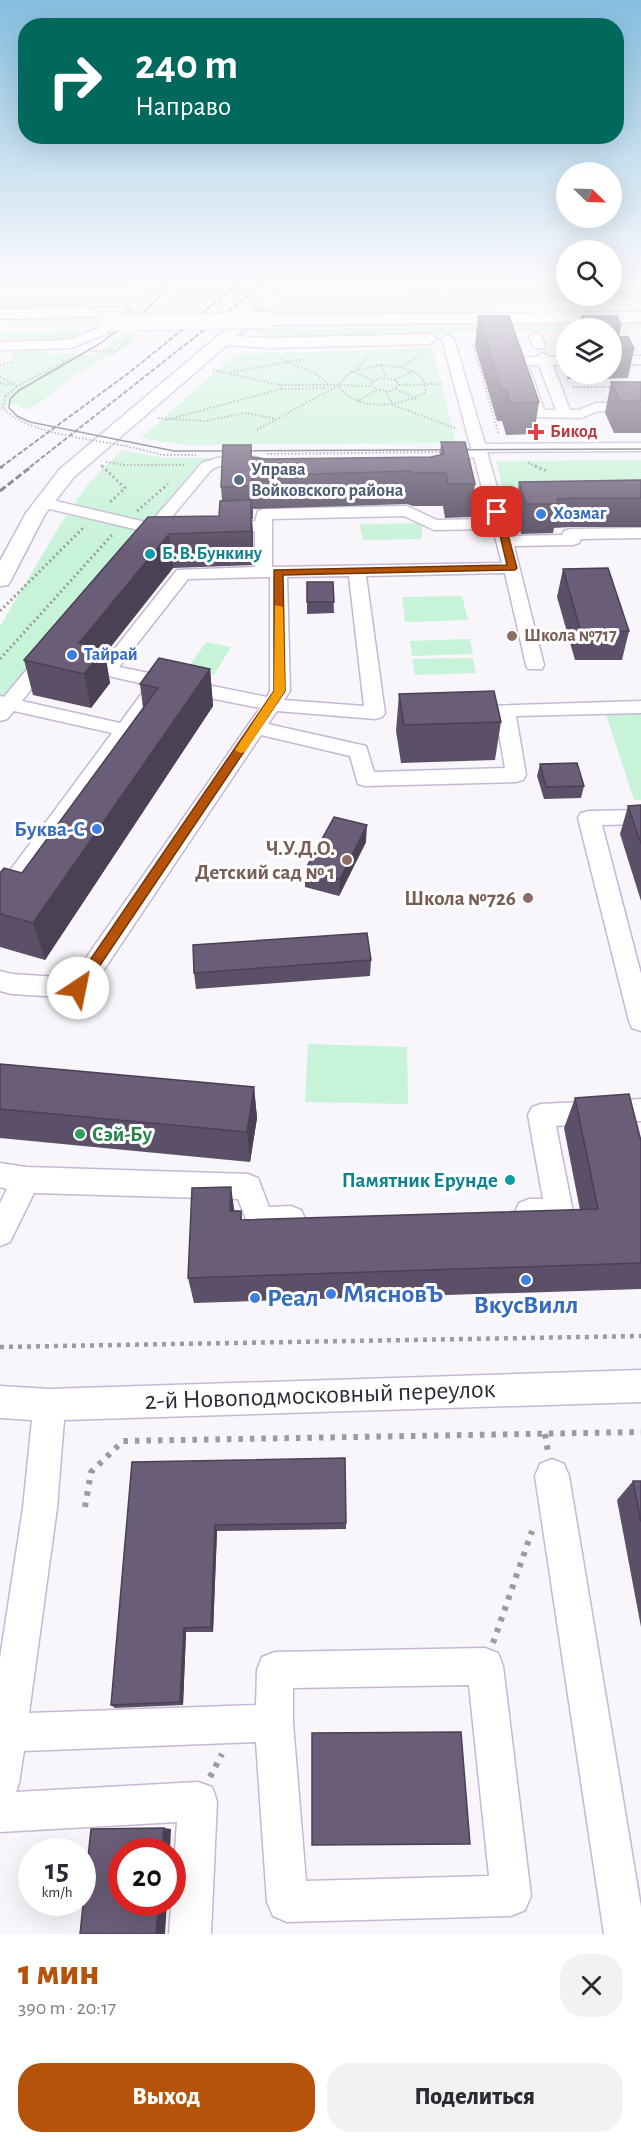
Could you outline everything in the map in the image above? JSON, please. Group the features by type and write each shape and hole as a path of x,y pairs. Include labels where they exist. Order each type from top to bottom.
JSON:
{"main road":[{"path":"0,580 43,503 82,458 189,368"}],"street":[{"path":"457,368 479,445 500,501 503,533 535,665"},
{"path":"522,368 538,414 581,414 596,407 641,407"},
{"path":"546,368 565,414"},
{"path":"479,445 641,447"},
{"path":"448,454 475,452 479,445"},
{"path":"132,555 206,460 217,462 266,461"},
{"path":"43,503 154,529 183,528"},
{"path":"4,988 78,988 280,691 271,573 263,526 264,514 407,511 434,525 573,540 570,534 641,533"},
{"path":"206,528 263,526"},
{"path":"399,712 308,709 272,704 107,670 183,574 512,568"},
{"path":"357,571 375,713"},
{"path":"3,707 60,643"},
{"path":"2,895 160,682"},
{"path":"3,707 125,730"},
{"path":"470,711 641,707"},
{"path":"256,728 359,752 365,779 516,774 505,710"},
{"path":"639,1006 589,818 641,817"},
{"path":"499,1213 559,1212 542,1115 641,1110"},
{"path":"0,1233 13,1178 248,1186 260,1220 320,1218"},
{"name":"2-й Новоподмосковный переулок","path":"0,1402 49,1405 641,1386"},
{"path":"0,1782 5,1720 40,1508 49,1405"},
{"path":"552,1476 625,1934"},
{"path":"485,1666 511,1896 287,1902 274,1723 275,1670 485,1666"},
{"path":"5,1720 274,1723"},
{"path":"0,1812 198,1802 190,1934"}],"path":[{"path":"226,373 260,368"},
{"path":"301,368 314,373 330,387"},
{"path":"364,368 350,371 341,377 338,386 341,393 358,401 393,405 456,428"},
{"path":"382,368 386,378"},
{"path":"393,405 416,399 426,392 427,384 423,377 403,368"},
{"path":"479,368 500,438 479,445"},
{"path":"210,370 281,387 370,386 376,390 396,389 416,399"},
{"path":"350,371 373,380 386,378 395,380 399,385"},
{"path":"395,380 413,371"},
{"path":"0,377 18,386"},
{"path":"370,386 373,380"},
{"path":"0,383 18,386"},
{"path":"399,385 444,384"},
{"path":"396,389 399,385"},
{"path":"18,386 5,396 3,408 12,418 31,427 163,455 206,460"},
{"path":"166,420 281,387"},
{"path":"257,430 330,387"},
{"path":"555,388 619,387"},
{"path":"358,401 376,390"},
{"path":"386,391 393,405"},
{"path":"155,418 204,421 246,413 276,419"},
{"path":"266,461 448,454"},
{"path":"0,611 125,488 96,460 125,465 206,460"},
{"path":"0,659 74,576"},
{"path":"0,1347 641,1336"},
{"path":"85,1507 91,1472 123,1441 641,1432"},
{"path":"545,1434 552,1476"},
{"path":"485,1666 536,1521"},
{"path":"198,1802 236,1724"}],"green space":[{"path":"0,368 88,368 32,407 25,410 19,405 8,405 0,412"},
{"path":"219,368 438,368 456,443 184,445 141,438"},
{"path":"122,450 165,458 210,458 152,525 72,507 89,483"},
{"path":"641,460 641,495 504,495 496,461"},
{"path":"66,515 147,531 10,698 0,695 0,626"},
{"path":"422,523 422,539 363,540 359,524"},
{"path":"462,596 468,620 405,622 402,597"},
{"path":"470,639 473,654 412,656 410,641"},
{"path":"206,642 231,647 214,675 187,669"},
{"path":"473,658 476,673 415,675 412,659"},
{"path":"641,714 641,800 634,800 606,715"},
{"path":"308,1044 407,1047 408,1104 305,1102"}],"building":[{"path":"494,368 527,368 539,402 510,403 506,389 501,389"},
{"path":"641,382 641,401 620,401 612,384"},
{"path":"441,442 465,442 475,484 448,484 446,473 409,471 252,476 251,486 221,487 223,445 251,445 251,457 266,459 431,457 444,454"},
{"path":"641,480 641,498 557,499 559,504 526,504 519,482"},
{"path":"251,500 251,531 169,534 79,643 104,648 84,674 24,660 148,517 219,516 220,501"},
{"path":"608,568 629,631 581,632 563,569"},
{"path":"307,582 333,582 334,602 307,602"},
{"path":"159,658 210,669 33,923 0,914 0,873 4,868 22,873 158,688 140,684"},
{"path":"494,691 501,722 404,725 399,694"},
{"path":"577,763 584,786 546,787 540,764"},
{"path":"641,805 641,844 628,806"},
{"path":"334,817 367,825 340,879 305,870"},
{"path":"367,933 371,960 194,973 193,945"},
{"path":"0,1064 254,1087 247,1132 0,1109"},
{"path":"629,1094 641,1141 641,1263 188,1278 192,1188 231,1187 230,1211 241,1211 241,1220 598,1209 575,1098"},
{"path":"345,1458 346,1523 215,1525 211,1627 184,1628 180,1702 111,1705 132,1462"},
{"path":"633,1481 641,1481 641,1522"},
{"path":"461,1732 470,1844 312,1845 312,1733"},
{"path":"164,1828 163,1838 108,1838 108,1916 158,1916 156,1934 80,1934 82,1916 96,1916 96,1838 90,1838 91,1829"}],"tram line":[{"path":"57,368 18,391 10,399 9,408 17,416 30,422 174,451 641,449"}],"railway":[{"path":"1,467 135,368"},
{"path":"30,467 155,368"},
{"path":"0,491 32,466"}],"slow traffic":[{"path":"241,750 280,691 278,607"}],"place":[{"name":"Бикод","path":"536,432"},
{"name":"Управа Войковского района","path":"239,480"},
{"name":"Хозмаг","path":"541,514"},
{"name":"Б. В. Бункину","path":"150,554"},
{"name":"Школа №717","path":"512,636"},
{"name":"Тайрай","path":"72,655"},
{"name":"Буква-С","path":"97,829"},
{"name":"Ч.У.Д.О. Детский сад № 1","path":"347,860"},
{"name":"Школа №726","path":"528,898"},
{"name":"Сэй-Бу","path":"80,1134"},
{"name":"Памятник Ерунде","path":"510,1180"},
{"name":"ВкусВилл","path":"526,1280"},
{"name":"МясновЪ","path":"331,1294"},
{"name":"Реал","path":"255,1298"}],"route":[{"path":"78,988 280,691 278,572 512,568 497,512"}]}
